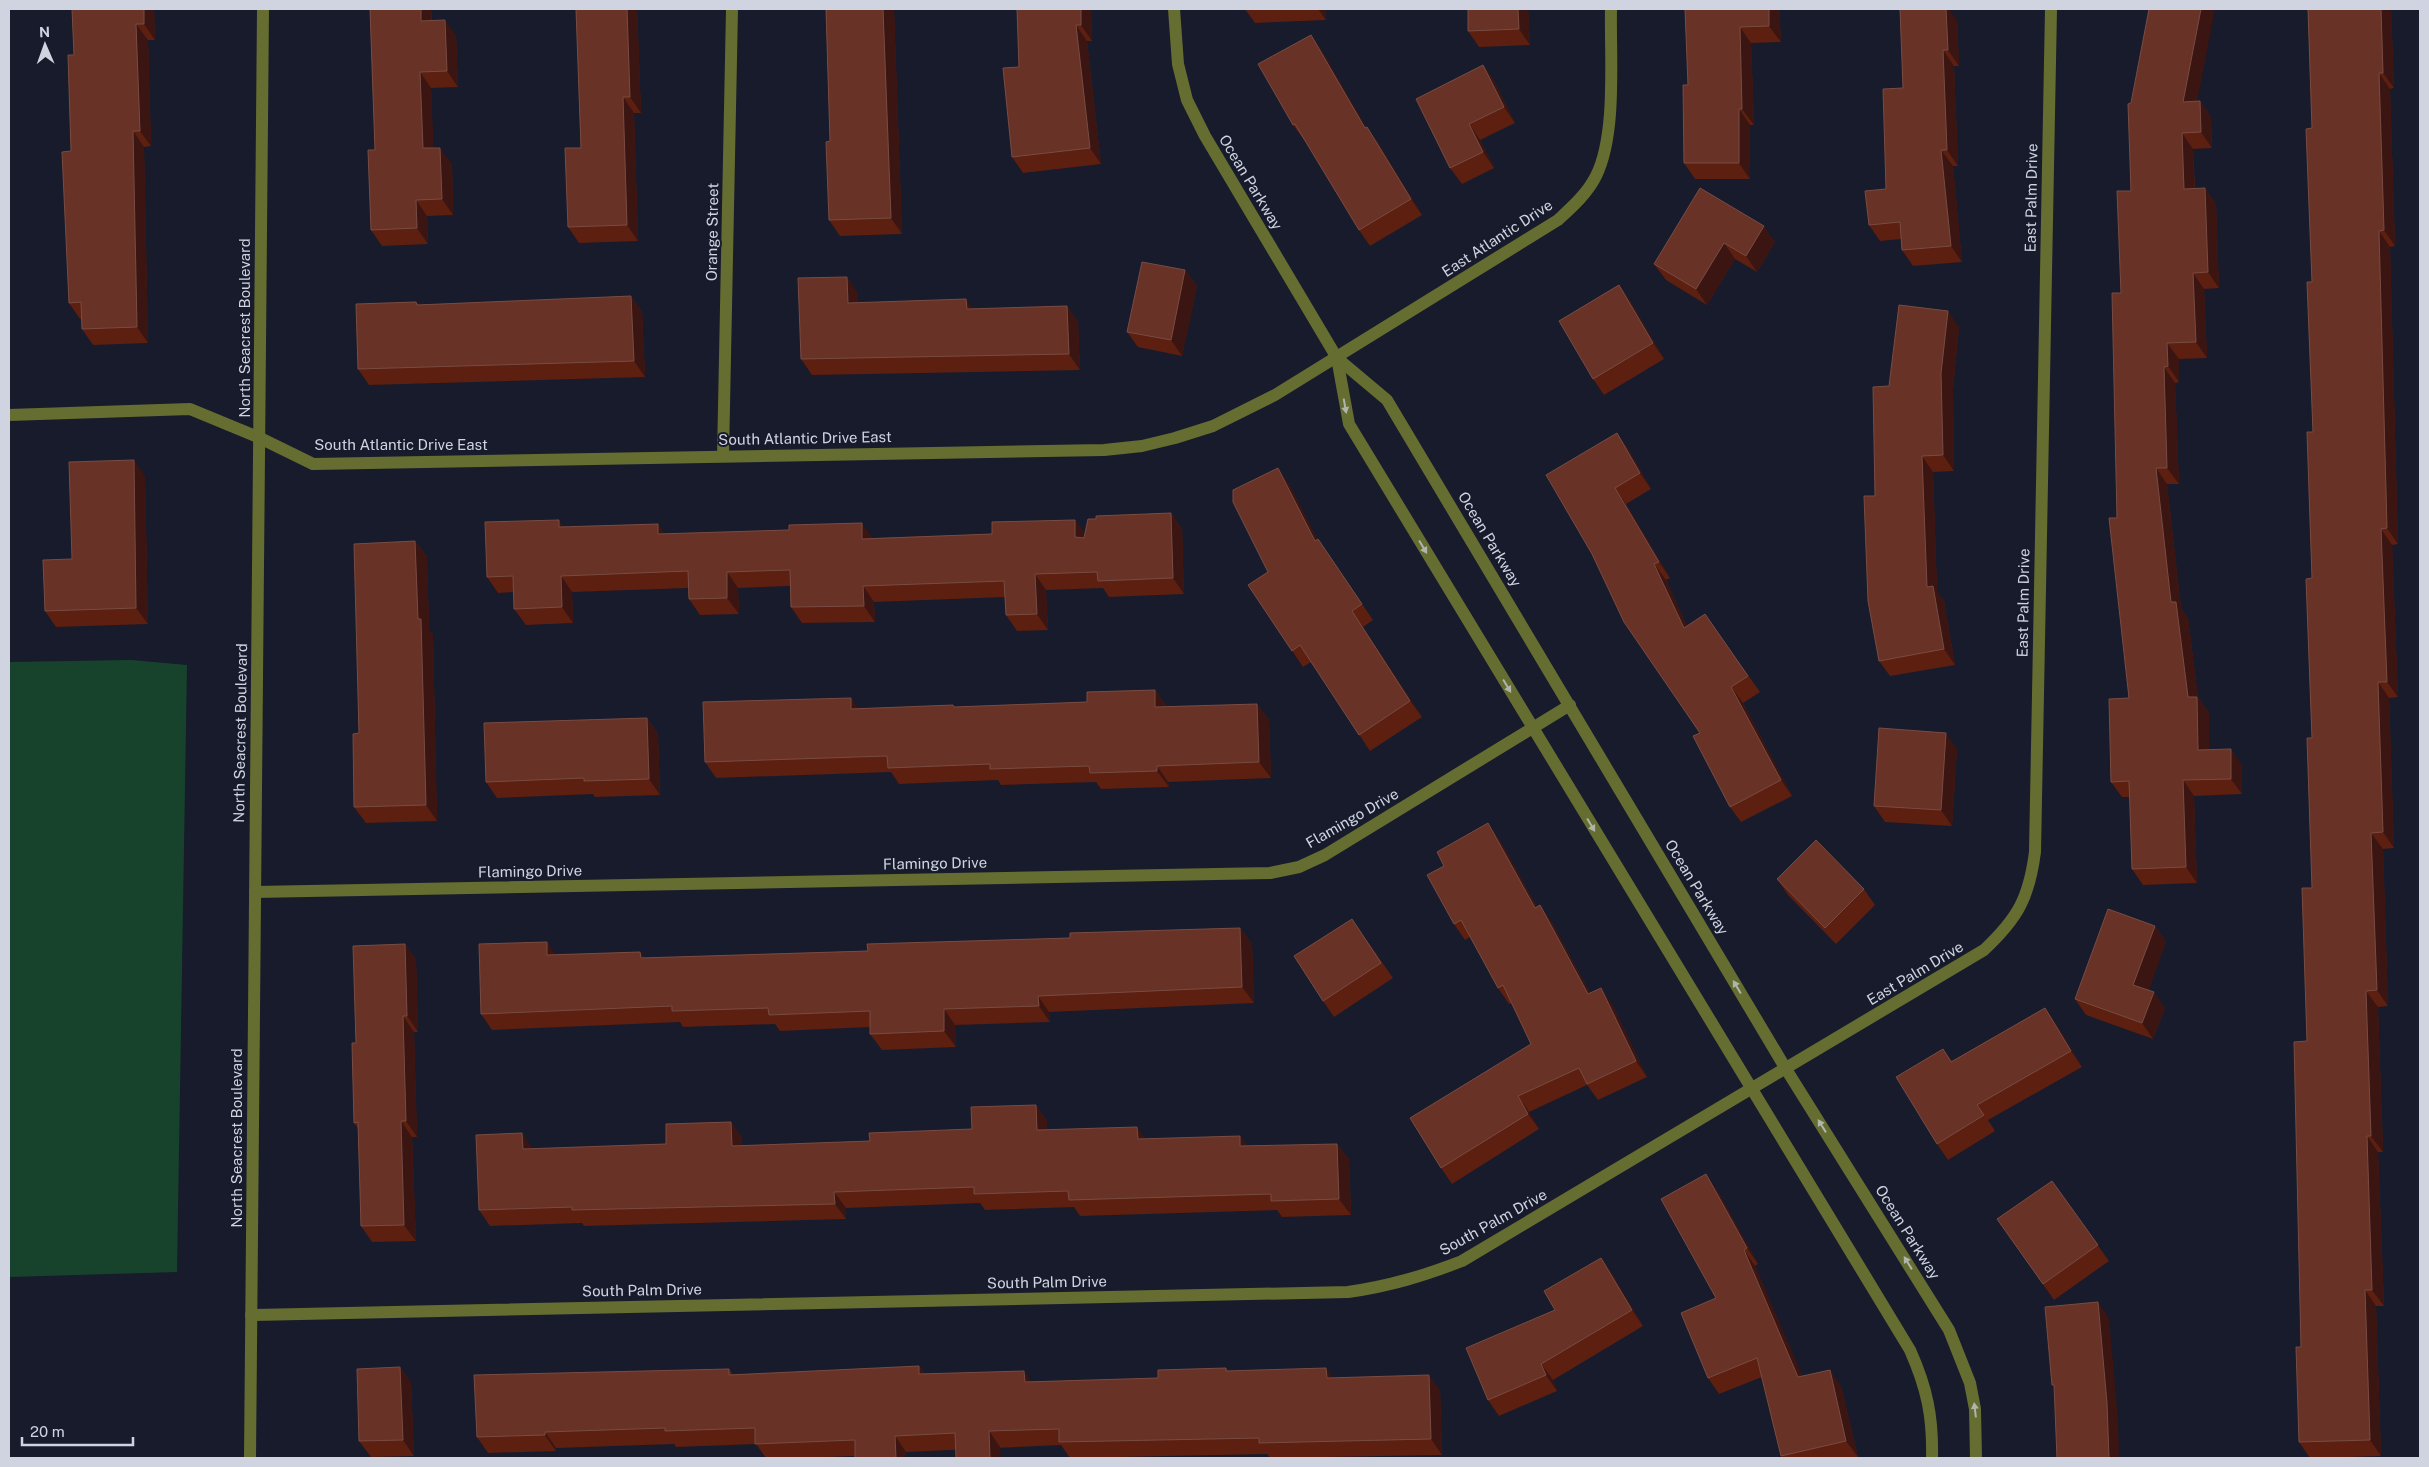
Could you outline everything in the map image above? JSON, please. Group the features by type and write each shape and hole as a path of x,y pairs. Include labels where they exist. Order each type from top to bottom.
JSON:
{"street":[{"name":"North Seacrest Boulevard","path":"250,1458 263,9"},
{"name":"Orange Street","path":"723,456 732,9"},
{"name":"Ocean Parkway","path":"1174,9 1178,64 1187,100 1205,136 1337,358 1387,400 1786,1069 1949,1330 1970,1383 1975,1409 1976,1458"},
{"name":"East Atlantic Drive","path":"1337,358 1558,220 1579,200 1596,177 1606,149 1609,121 1611,9"},
{"name":"East Palm Drive","path":"1786,1069 1984,950 2005,931 2021,907 2032,880 2035,842 2051,9"},
{"name":"South Atlantic Drive East","path":"9,415 190,410 260,438 313,464 1104,450 1142,446 1213,426 1276,395 1337,358"},
{"name":"Ocean Parkway","path":"1337,358 1349,424 1910,1350 1922,1380 1930,1408 1932,1458"},
{"name":"Flamingo Drive","path":"255,892 1270,873 1299,867 1325,855 1570,705"},
{"name":"South Palm Drive","path":"251,1315 1328,1292 1386,1287 1417,1278 1462,1261 1786,1069"}],"green space":[{"path":"131,660 187,665 177,1272 9,1277 9,662"}],"building":[{"path":"72,9 144,9 144,24 136,24 140,131 133,131 137,327 82,329 81,302 69,303 62,152 71,151 68,55 74,55"},
{"path":"370,9 421,9 421,21 445,20 447,71 420,72 423,148 440,148 442,199 416,200 417,228 371,230 368,150 375,150"},
{"path":"576,9 627,9 630,97 623,97 627,225 568,227 565,148 581,148"},
{"path":"826,9 883,9 891,218 829,220 826,142 830,141"},
{"path":"1017,9 1081,9 1081,25 1076,25 1090,148 1012,157 1003,68 1019,67"},
{"path":"1468,9 1518,9 1519,29 1468,31"},
{"path":"1685,9 1769,9 1769,26 1740,27 1742,109 1739,109 1739,163 1684,163 1683,85 1688,85"},
{"path":"1900,9 1946,9 1948,50 1943,50 1947,150 1941,150 1951,246 1902,250 1900,222 1869,225 1865,191 1886,189 1883,89 1903,88"},
{"path":"2149,9 2201,9 2183,102 2200,101 2201,132 2182,133 2184,189 2205,188 2208,272 2193,273 2196,342 2167,343 2168,366 2164,367 2167,468 2156,468 2171,602 2176,602 2188,697 2197,697 2198,750 2231,749 2231,779 2183,780 2186,867 2132,869 2129,781 2111,782 2109,699 2129,698 2109,518 2117,518 2112,293 2121,293 2117,191 2131,191 2128,104 2131,103"},
{"path":"2308,9 2381,9 2383,73 2379,73 2384,230 2379,231 2387,528 2381,529 2387,682 2378,682 2383,832 2371,833 2377,990 2366,991 2371,1136 2367,1136 2372,1290 2365,1290 2370,1440 2299,1442 2296,1347 2301,1347 2294,1042 2307,1041 2302,888 2312,888 2307,738 2312,738 2306,579 2312,578 2307,432 2313,432 2307,282 2312,282 2306,129 2312,128"},
{"path":"1311,35 1365,128 1367,127 1411,199 1359,230 1295,124 1293,125 1258,64"},
{"path":"1483,65 1504,107 1469,124 1483,152 1450,168 1416,99"},
{"path":"1700,188 1764,226 1746,256 1724,243 1696,289 1654,264"},
{"path":"1142,262 1185,270 1171,340 1127,332"},
{"path":"847,277 848,303 966,299 967,309 1067,306 1069,354 801,359 798,278"},
{"path":"1619,285 1653,343 1593,379 1559,321"},
{"path":"631,296 634,361 358,369 356,304 416,302 417,305"},
{"path":"1899,305 1948,311 1941,373 1943,455 1922,456 1927,587 1933,586 1944,649 1879,661 1868,601 1864,496 1875,496 1873,387 1889,386"},
{"path":"1617,433 1640,473 1615,488 1659,562 1654,564 1684,628 1705,614 1748,676 1731,687 1781,780 1730,807 1693,736 1700,733 1624,622 1592,554 1546,475"},
{"path":"134,460 136,608 45,611 43,560 72,559 69,462"},
{"path":"1278,468 1315,541 1318,539 1362,604 1352,611 1410,701 1359,735 1300,645 1292,651 1248,585 1268,572 1233,502 1233,490"},
{"path":"1171,513 1173,578 1098,581 1097,572 1035,574 1037,614 1006,615 1004,581 863,586 864,606 791,607 790,570 727,572 727,598 689,599 688,571 561,576 562,607 514,609 513,576 487,577 485,522 559,520 559,527 658,524 658,534 789,530 789,525 862,523 862,539 992,534 992,522 1075,520 1075,537 1084,538 1088,519 1096,519 1096,516"},
{"path":"415,541 418,619 421,619 426,805 354,807 353,734 359,733 354,544"},
{"path":"1155,690 1155,707 1257,704 1259,762 1157,766 1157,771 1090,773 1089,766 990,769 990,764 888,768 887,756 705,762 703,702 851,698 851,709 953,705 954,707 1087,702 1087,692"},
{"path":"647,718 649,779 584,781 584,778 486,782 484,723"},
{"path":"1879,728 1946,733 1941,810 1874,806"},
{"path":"1488,823 1535,908 1540,905 1588,994 1601,988 1636,1061 1587,1084 1579,1068 1518,1096 1528,1114 1441,1168 1410,1118 1531,1044 1503,985 1498,988 1461,920 1454,924 1427,875 1444,866 1437,852"},
{"path":"1816,840 1864,889 1825,928 1777,879"},
{"path":"2108,909 2155,926 2133,985 2154,992 2142,1023 2075,999"},
{"path":"1352,919 1381,963 1323,1001 1294,956"},
{"path":"1240,928 1242,987 1038,996 1039,1006 944,1009 944,1031 870,1034 870,1011 769,1015 768,1008 672,1011 672,1006 481,1014 479,944 547,942 547,955 640,952 641,958 868,951 867,944 1070,938 1070,933"},
{"path":"405,944 407,1016 403,1016 406,1121 401,1121 404,1225 361,1226 358,1122 354,1123 352,1043 356,1043 353,946"},
{"path":"2045,1008 2071,1051 1977,1105 1984,1115 1937,1144 1896,1077 1943,1049 1951,1062"},
{"path":"1036,1105 1037,1130 1137,1127 1138,1139 1240,1136 1240,1146 1337,1144 1339,1199 1271,1201 1271,1194 1069,1200 1068,1191 974,1194 974,1187 834,1192 835,1204 572,1210 572,1207 479,1210 476,1135 522,1133 523,1149 666,1144 666,1124 731,1122 732,1146 870,1141 869,1133 972,1129 971,1107"},
{"path":"1706,1174 1747,1248 1744,1250 1798,1377 1830,1370 1846,1441 1781,1456 1757,1358 1708,1378 1681,1313 1716,1298 1661,1199"},
{"path":"2052,1181 2098,1245 2043,1284 1997,1219"},
{"path":"1601,1258 1632,1310 1541,1364 1546,1375 1488,1400 1466,1348 1555,1310 1544,1291"},
{"path":"2098,1302 2107,1403 2109,1458 2057,1458 2054,1385 2052,1385 2045,1307"},
{"path":"919,1366 919,1374 1024,1371 1025,1382 1158,1378 1158,1370 1226,1368 1226,1371 1326,1368 1327,1378 1429,1375 1431,1439 1259,1443 1259,1438 1059,1442 1059,1429 989,1431 990,1458 956,1458 955,1433 895,1436 896,1458 855,1458 855,1440 755,1444 755,1428 665,1431 665,1428 545,1432 545,1435 477,1437 474,1375 729,1369 729,1375"},
{"path":"400,1367 403,1440 359,1441 357,1369"}]}
